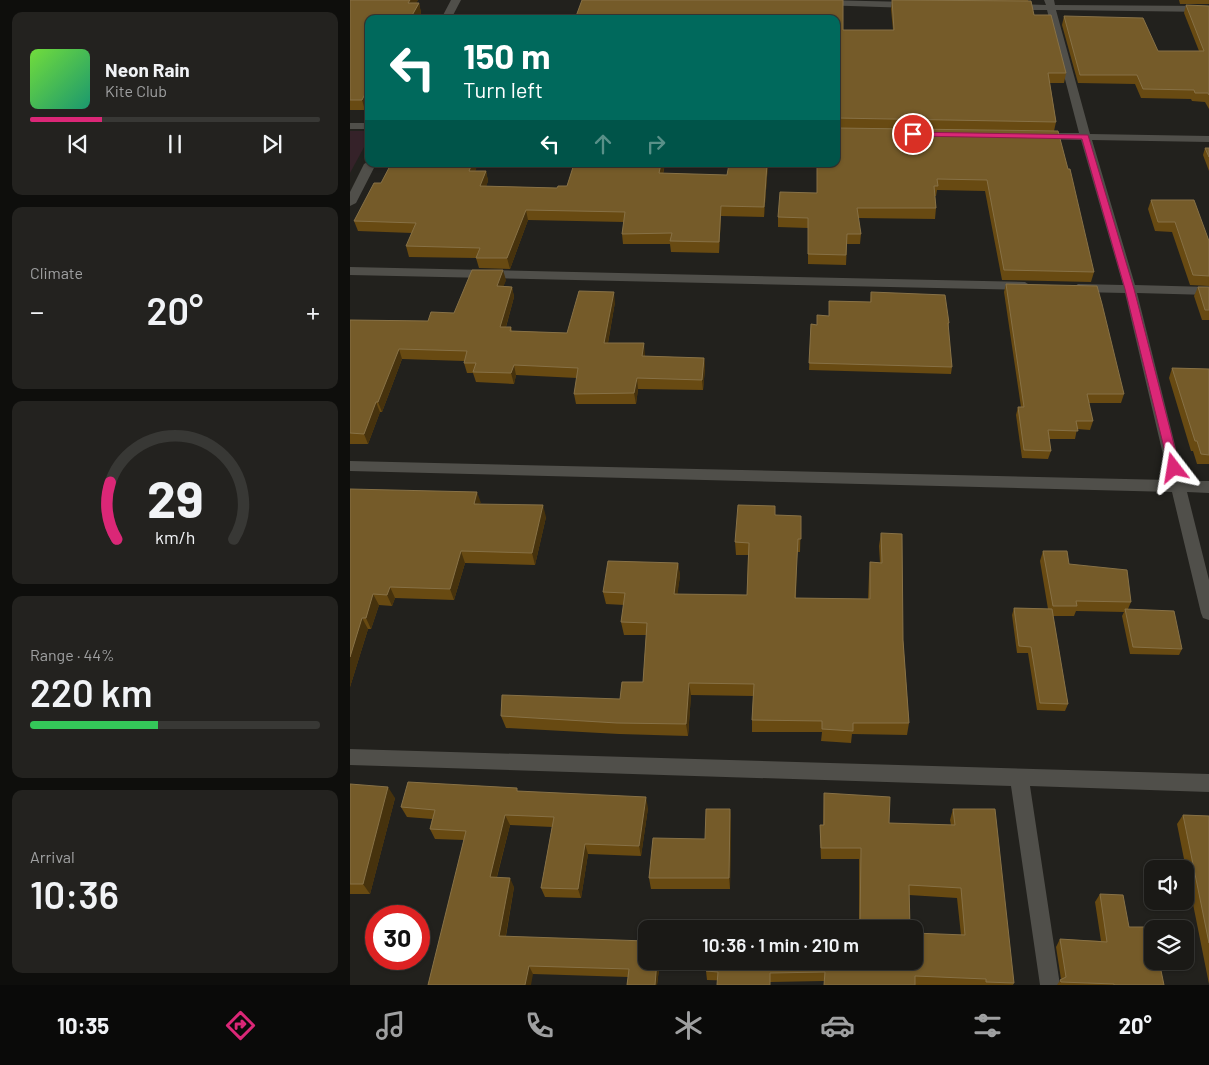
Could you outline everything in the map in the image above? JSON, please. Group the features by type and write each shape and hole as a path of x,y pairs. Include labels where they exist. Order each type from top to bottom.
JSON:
{"street":[{"path":"448,15 456,0"},
{"path":"812,3 921,5"},
{"path":"1050,4 1085,136 1130,289 1209,613"},
{"path":"1001,7 1050,4 1209,9"},
{"path":"350,126 365,126"},
{"path":"1026,136 1209,139"},
{"path":"350,203 368,167"},
{"path":"350,271 1040,287"},
{"path":"1070,288 1209,291"},
{"path":"350,466 1209,487"},
{"path":"350,756 1209,783"},
{"path":"1019,777 1050,985"}],"shaded area":[{"path":"350,131 365,131 365,145 350,173"}],"building":[{"path":"350,0 410,0 408,3 419,3 412,15 365,15 365,94 362,100 350,100"},
{"path":"582,0 843,0 843,30 894,30 892,0 1031,1 1034,15 1051,15 1066,73 1048,73 1056,122 840,118 840,15 576,15"},
{"path":"1186,5 1209,6 1209,95 1208,93 1195,93 1194,90 1143,89 1137,75 1080,75 1064,16 1143,18 1158,51 1204,51"},
{"path":"840,128 1058,131 1068,169 1070,169 1094,272 1004,270 987,180 937,179 938,186 934,186 936,208 857,208 861,234 847,234 846,255 808,254 808,218 778,217 780,192 817,193 817,167 840,167"},
{"path":"1205,148 1209,148 1209,157"},
{"path":"389,167 471,167 469,171 486,171 480,186 557,188 558,186 567,186 573,167 660,167 659,173 727,175 728,167 767,167 764,207 721,206 719,242 670,241 672,233 622,234 625,212 526,210 507,258 476,258 480,248 406,246 416,223 354,221 374,183 381,183"},
{"path":"1151,200 1194,200 1209,241 1209,276 1193,275 1175,222 1158,222"},
{"path":"472,270 503,270 497,286 512,287 500,327 511,327 510,331 567,333 579,291 614,292 604,343 644,343 642,356 704,358 702,380 637,378 634,393 574,394 578,368 514,365 511,373 473,372 476,363 464,363 467,351 399,349 364,434 350,433 350,320 428,321 431,312 454,313"},
{"path":"1006,284 1097,286 1102,304 1124,394 1087,394 1093,421 1076,421 1078,431 1048,430 1051,451 1024,450 1018,407 1024,407"},
{"path":"1198,287 1209,287 1209,310 1205,310"},
{"path":"871,292 945,295 952,367 809,363 811,324 817,325 817,315 829,316 829,301 871,302"},
{"path":"1172,368 1209,369 1209,455 1201,454 1197,441 1195,441"},
{"path":"350,489 477,492 474,504 543,505 532,553 461,551 450,589 390,587 387,595 373,594 366,618 362,618 350,657"},
{"path":"738,505 775,506 775,515 801,516 801,539 798,539 795,598 870,599 870,562 882,563 881,533 902,534 903,640 909,723 853,723 853,731 822,729 822,721 752,720 754,684 689,683 686,724 617,723 501,716 502,695 620,699 622,682 643,682 647,623 621,622 625,593 603,592 608,561 678,563 674,594 747,595 749,543 735,542"},
{"path":"1043,551 1067,551 1069,564 1127,570 1131,602 1076,601 1077,606 1053,606"},
{"path":"1014,608 1052,609 1068,704 1040,703 1031,647 1019,646"},
{"path":"1125,609 1174,611 1182,649 1133,647"},
{"path":"408,782 517,788 517,791 646,797 639,846 585,844 578,889 541,888 554,817 505,815 490,877 510,878 499,936 638,941 638,970 656,970 655,985 627,985 629,969 529,966 525,985 428,985 466,831 430,829 435,810 401,807"},
{"path":"350,784 388,787 363,884 350,884"},
{"path":"824,793 890,797 889,823 955,825 953,809 995,809 1014,983 986,982 986,979 915,976 915,985 824,985 825,972 770,973 770,985 717,985 718,972 706,970 923,970 923,933 965,935 961,888 909,885 910,920 860,920 861,848 821,848 820,825 824,825"},
{"path":"706,809 730,809 729,878 649,878 653,838 705,839"},
{"path":"1183,815 1209,816 1209,943 1194,869 1194,860 1192,860"},
{"path":"1100,894 1123,895 1129,927 1144,927 1144,970 1161,970 1164,985 1061,982 1060,980 1066,977 1060,939 1107,942"}],"route":[{"path":"913,134 1085,136 1130,289 1174,468"}]}
